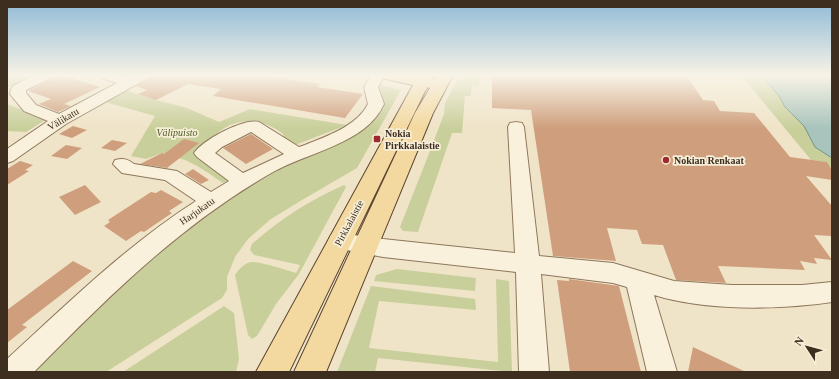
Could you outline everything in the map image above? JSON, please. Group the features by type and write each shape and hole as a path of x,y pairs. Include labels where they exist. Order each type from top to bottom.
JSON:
{"main road":[{"name":"Pirkkalaistie","path":"272,372 339,241 425,93"},
{"path":"310,372 424,113 429,93"}],"street":[{"path":"17,93 30,108 60,120"},
{"name":"Välikatu","path":"7,157 60,120 110,93"},
{"name":"Harjukatu","path":"14,372 119,273 161,238 211,201 269,166 346,134 362,124 374,110 376,104 373,93"},
{"path":"242,181 203,153 216,143 253,126 297,154"},
{"path":"516,127 528,265 534,372"},
{"path":"122,164 129,169 170,175 211,201"},
{"path":"339,241 365,246 528,265 613,273 638,282 674,291 732,296 802,296 832,292"},
{"path":"638,282 662,372"}],"green space":[{"name":"Välipuisto","path":"121,93 134,93 187,108 219,122 250,109 347,125 295,145 282,139 284,135 271,126 246,121 230,125 223,129 195,154 231,178 223,183 190,162 167,156 162,153 146,159 131,156 155,116 105,102"},
{"path":"381,93 399,93 357,168 271,219 248,239 235,257 227,277 227,290 222,298 106,372 24,372 142,263 207,210 271,173 362,131 384,108"},
{"path":"451,93 471,93 471,96 465,96 462,133 452,133 418,232 403,231 400,227 444,114 445,103"},
{"path":"756,93 776,93 785,107 804,126 815,147 832,158 832,170 827,162 811,160"},
{"path":"7,104 47,119 26,132 7,131"},
{"path":"344,185 346,187 299,274 276,304 257,336 252,339 248,335 235,275 244,265 252,262 296,273 300,265 254,255 250,250 252,244 273,226 296,211 319,197"},
{"path":"397,269 476,278 475,291 374,281 376,275"},
{"path":"496,279 509,281 512,372 378,358 375,372 337,372 371,286 475,299 476,310 379,301 369,348 498,362"},
{"path":"224,306 234,313 239,359 236,372 123,372"}],"water":[{"path":"776,93 832,93 832,158 815,147 804,126 785,107"}],"building":[{"path":"33,93 88,93 64,104 71,106 58,112 39,104 51,99"},
{"path":"141,93 171,93 156,100 138,94"},
{"path":"217,93 354,93 363,94 345,118 213,96"},
{"name":"Nokian Renkaat","path":"492,93 698,93 703,100 714,101 720,111 754,113 790,157 827,162 832,170 832,180 806,176 832,206 832,236 814,235 832,260 814,258 817,264 800,261 805,270 718,266 726,283 676,280 663,245 642,244 637,230 607,228 616,261 553,256 531,110 492,108"},
{"path":"73,126 87,130 72,138 59,134"},
{"path":"251,134 273,149 246,164 223,148"},
{"path":"184,139 199,143 167,168 140,164 162,153 164,154"},
{"path":"112,140 127,143 115,151 101,148"},
{"path":"66,145 82,148 67,159 51,156"},
{"path":"20,161 33,165 25,170 29,171 7,185 7,169"},
{"path":"193,169 209,180 201,184 185,174"},
{"path":"85,185 101,202 75,215 59,197"},
{"path":"161,190 183,202 169,211 172,213 144,232 141,231 126,241 104,226 110,222 108,220 151,192 156,193"},
{"path":"73,261 92,271 22,325 27,327 7,343 7,310"},
{"path":"569,279 619,286 641,372 570,372 557,280 569,281"},
{"path":"693,347 746,372 688,372"}],"place":[{"name":"Nokia Pirkkalaistie","path":"377,139"},
{"name":"Nokian Renkaat","path":"666,160"}]}
